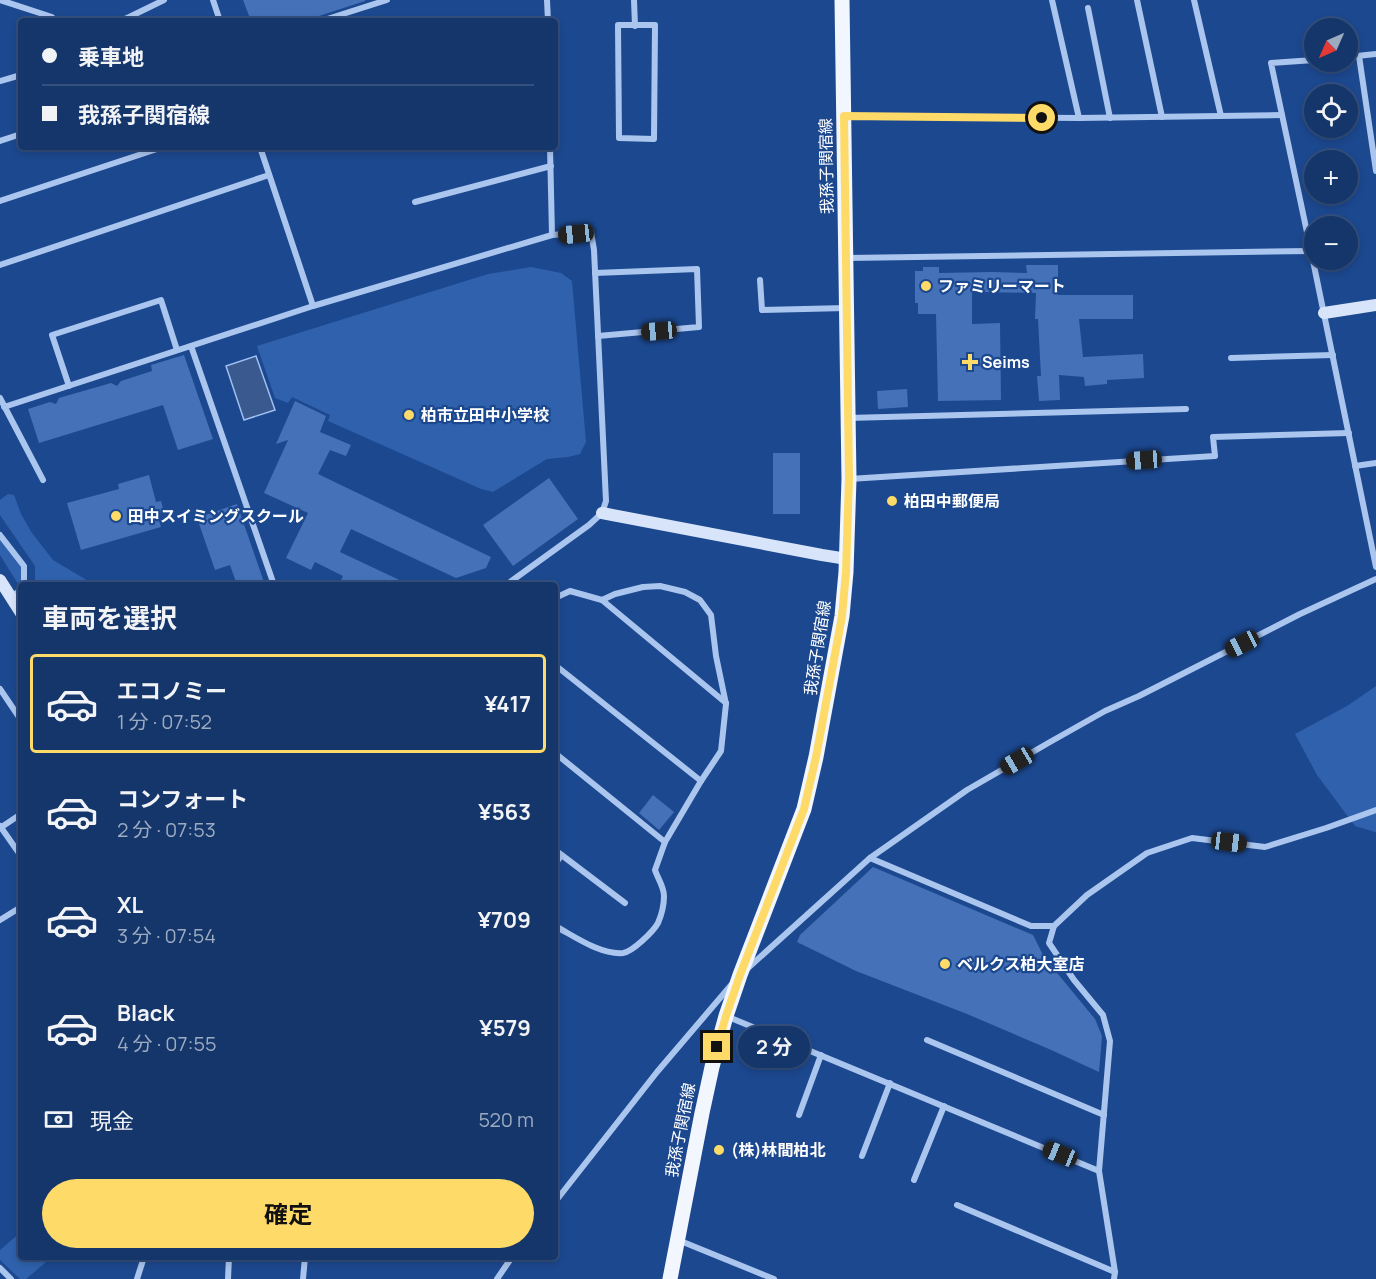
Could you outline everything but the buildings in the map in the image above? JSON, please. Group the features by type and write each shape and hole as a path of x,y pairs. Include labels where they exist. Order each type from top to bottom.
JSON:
{"main road":[{"name":"我孫子関宿線","path":"670,1279 712,1067 740,975 804,809 842,616 847,559 849,478 842,0"}],"street":[{"path":"0,0 52,18"},
{"path":"127,18 164,0"},
{"path":"213,0 219,18"},
{"path":"330,18 387,0"},
{"path":"547,0 548,18"},
{"path":"634,0 635,26"},
{"path":"1052,0 1078,118"},
{"path":"1137,0 1162,117"},
{"path":"1194,0 1221,116"},
{"path":"1088,8 1110,118"},
{"path":"655,24 654,139 619,138 618,25 635,26 655,24"},
{"path":"1376,54 1359,56 1374,143 1376,171"},
{"path":"1304,61 1271,63 1304,218"},
{"path":"0,81 18,76"},
{"path":"844,116 1110,118 1282,115"},
{"path":"0,141 18,135"},
{"path":"0,201 154,150"},
{"path":"261,150 313,306"},
{"path":"550,150 552,235"},
{"path":"415,202 551,166"},
{"path":"0,265 269,175"},
{"path":"4,406 313,306 552,235 591,232 594,250 606,501 602,513 589,525 510,582"},
{"path":"846,258 1304,251"},
{"path":"594,273 697,269 699,327 598,336"},
{"path":"1315,270 1376,567"},
{"path":"760,280 762,310 846,308"},
{"path":"69,386 52,335 63,331 161,300 177,350"},
{"path":"1324,313 1376,305"},
{"path":"191,346 273,582"},
{"path":"1231,358 1333,355"},
{"path":"0,398 43,480"},
{"path":"848,418 1186,409"},
{"path":"849,478 1215,456 1214,437 1349,433"},
{"path":"1356,466 1376,463"},
{"path":"602,513 847,559"},
{"path":"0,535 24,566 24,582"},
{"path":"558,1198 657,1072 740,975 870,858 967,790 1059,736 1300,614 1376,579"},
{"path":"0,580 16,593"},
{"path":"558,928 596,949 622,953 643,940 657,925 664,897 663,888 655,870 657,862 665,842 700,781 721,751 726,704 716,656 711,615 700,600 685,592 660,586 643,587 602,600"},
{"path":"558,597 570,591 602,600 726,704"},
{"path":"558,667 700,781"},
{"path":"0,690 18,716"},
{"path":"558,756 665,842"},
{"path":"1115,1276 1099,1171 1110,1041 1103,1015 1048,943 1054,926 1087,896 1147,853 1192,838 1265,847 1376,810"},
{"path":"18,816 0,827 18,852"},
{"path":"558,853 625,903"},
{"path":"558,860 561,856"},
{"path":"870,858 1031,926 1054,926"},
{"path":"0,920 18,909"},
{"path":"14,912 18,915"},
{"path":"726,1016 1099,1171"},
{"path":"927,1040 1104,1115"},
{"path":"799,1115 821,1055"},
{"path":"862,1156 890,1083"},
{"path":"914,1180 944,1106"},
{"path":"957,1205 1115,1276"},
{"path":"677,1239 774,1279"},
{"path":"137,1279 143,1260"},
{"path":"228,1279 230,1260"},
{"path":"303,1279 305,1260"},
{"path":"497,1279 510,1260"},
{"path":"0,1268 11,1279"}],"shaded area":[{"path":"531,267 561,273 572,281 586,442 580,454 547,459 493,492 481,489 328,421 330,415 292,397 288,403 275,398 257,346 488,274"},
{"path":"256,356 275,410 244,420 226,366"},
{"path":"8,494 14,495 21,514 32,533 53,560 90,582 37,582 35,566 0,515 0,500"},
{"path":"0,540 22,567 21,582 18,584 0,555"},
{"path":"1376,686 1375,832 1355,826 1317,775 1295,734 1347,706"},
{"path":"18,1235 18,1260 48,1260 26,1279 20,1279 0,1260 0,1250"}],"place":[{"name":"ファミリーマート","path":"926,286"},
{"name":"Seims","path":"970,362"},
{"name":"柏市立田中小学校","path":"409,415"},
{"name":"柏田中郵便局","path":"892,501"},
{"name":"田中スイミングスクール","path":"116,516"},
{"name":"ベルクス柏大室店","path":"945,964"},
{"name":"(株)林間柏北","path":"719,1150"}],"route":[{"path":"717,1047 740,975 804,809 842,616 849,478 844,116 1042,118"}]}
